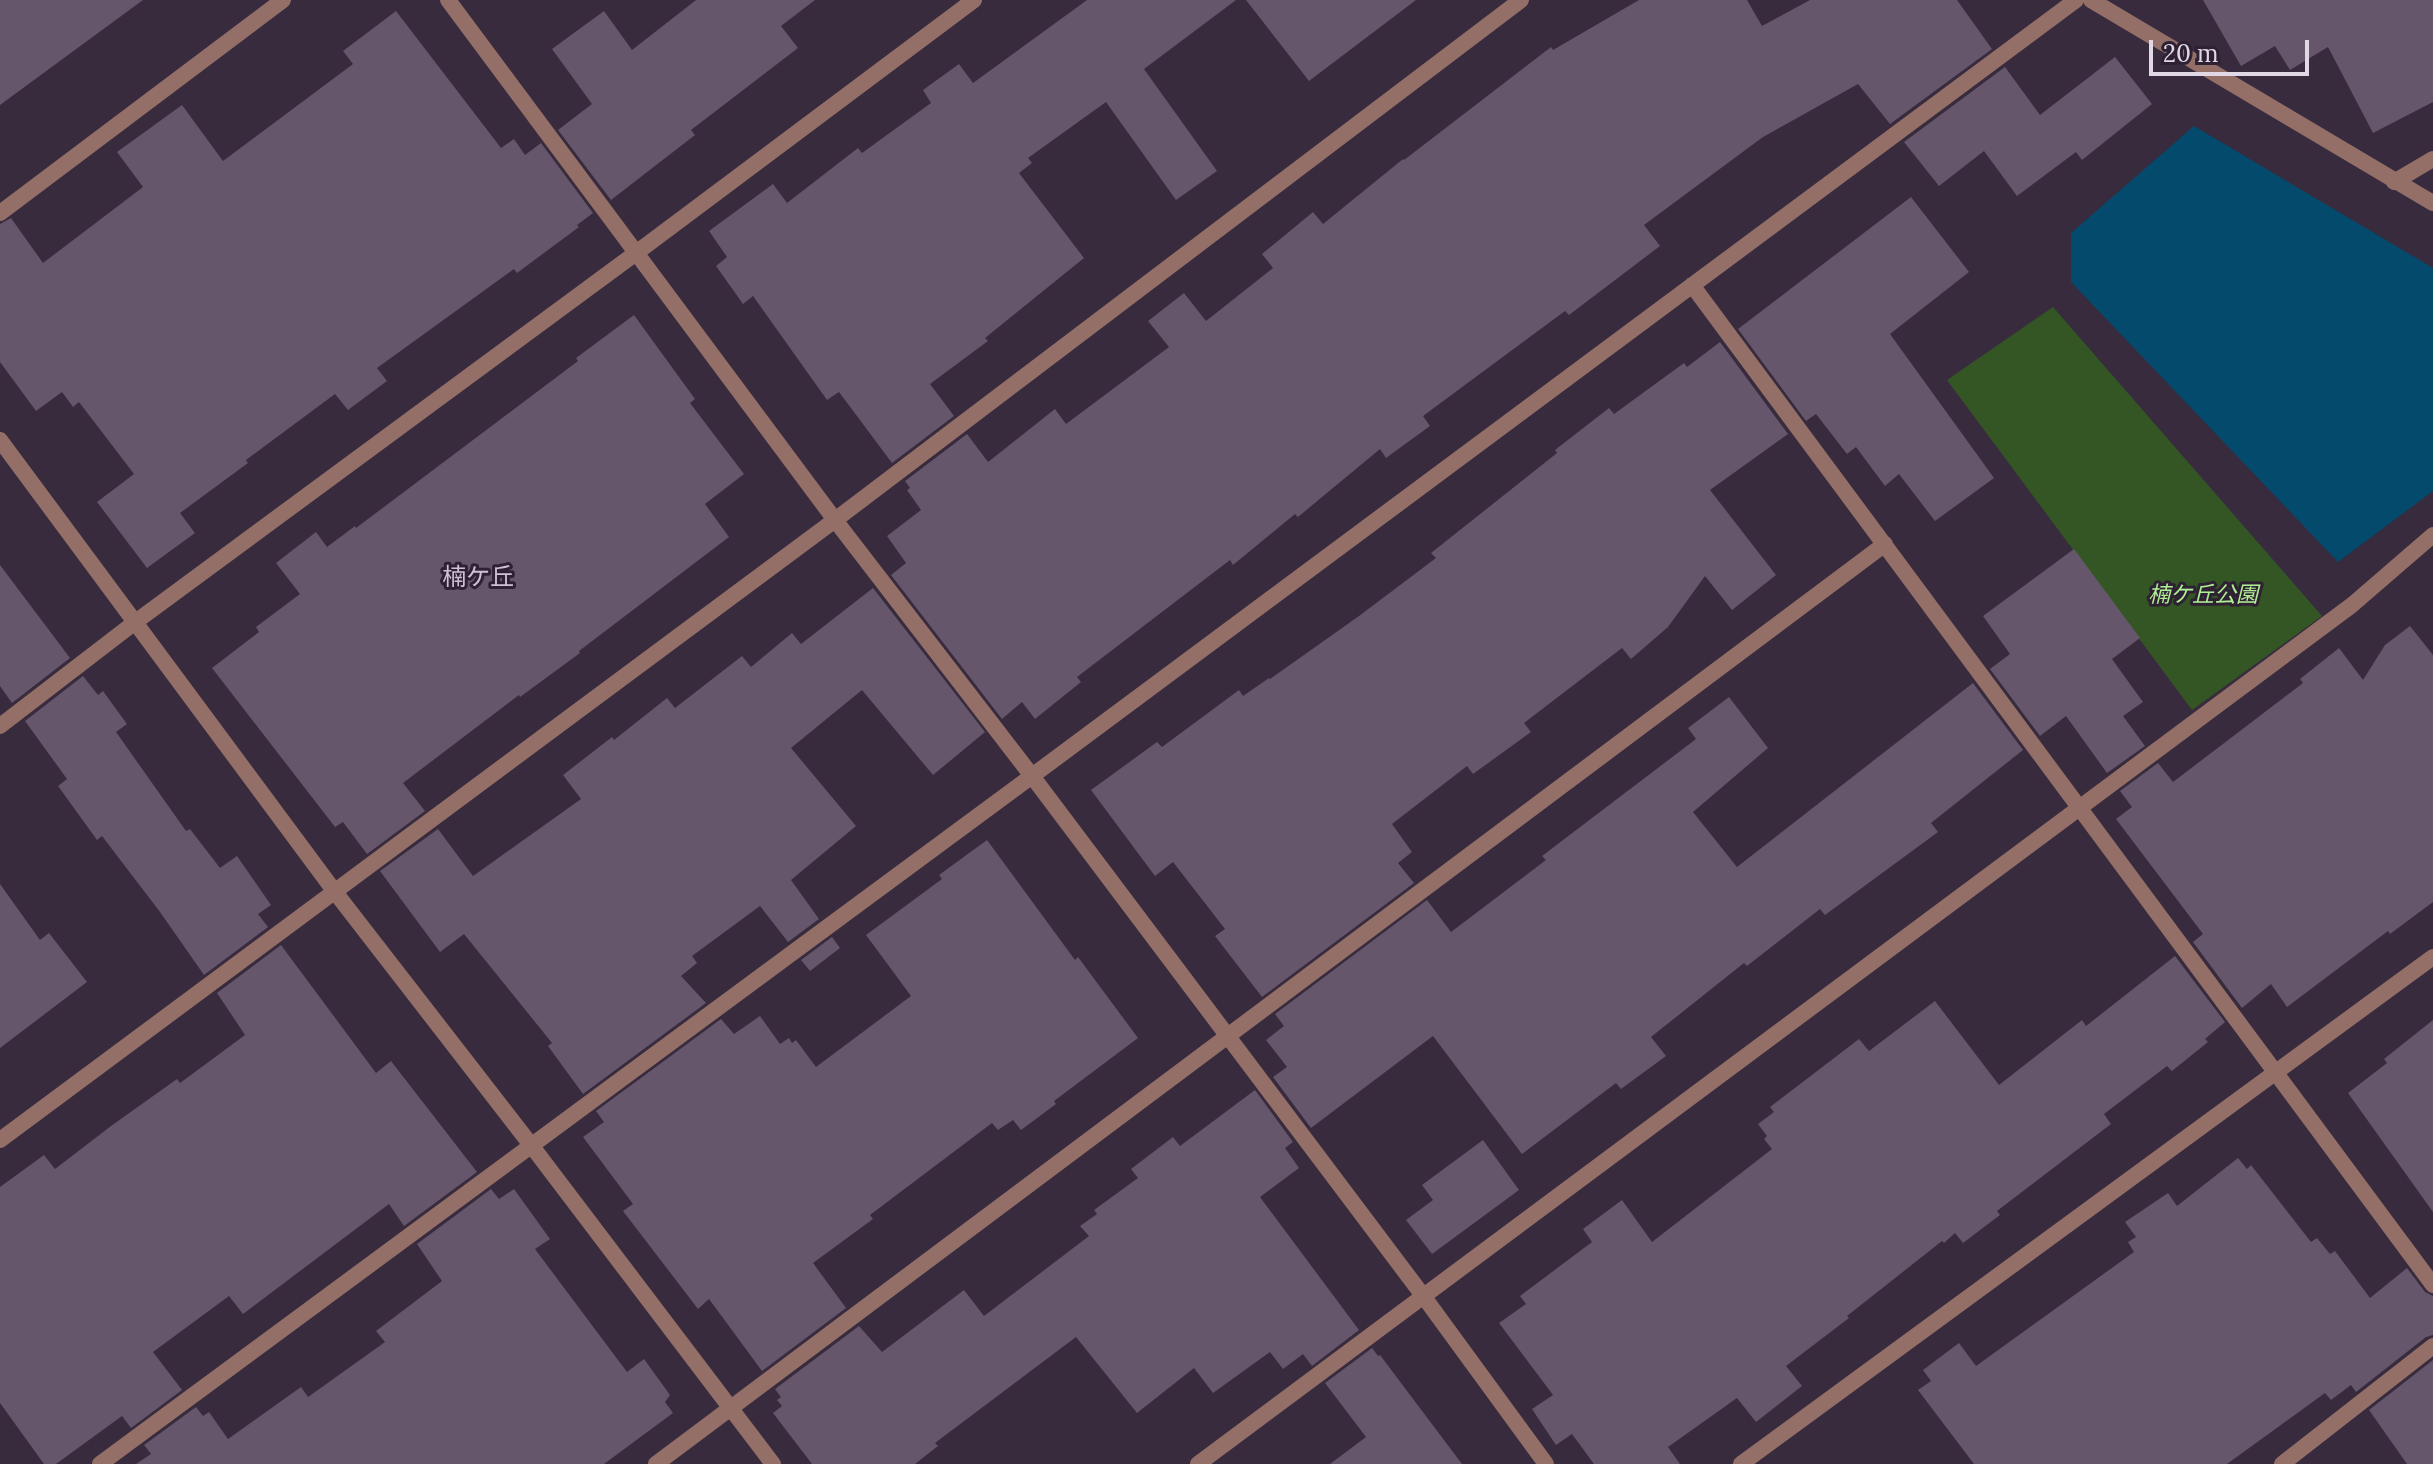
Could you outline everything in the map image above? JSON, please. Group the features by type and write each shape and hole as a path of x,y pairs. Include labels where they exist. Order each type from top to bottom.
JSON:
{"street":[{"path":"0,213 283,0"},
{"path":"448,0 835,520 1424,1297 1546,1464"},
{"path":"0,726 134,623 974,0"},
{"path":"0,1140 835,520 1521,0"},
{"path":"100,1464 2076,0"},
{"path":"2091,0 2433,203"},
{"path":"2394,182 2433,159"},
{"path":"1692,285 2433,1285"},
{"path":"0,440 335,892 773,1464"},
{"path":"1198,1464 2352,605 2433,535"},
{"path":"656,1464 1885,544"},
{"path":"1741,1464 2433,957"},
{"path":"2282,1464 2433,1346"}],"green space":[{"name":"楠ケ丘公園","path":"2053,307 2322,616 2192,710 1947,380"}],"water":[{"path":"2194,126 2433,268 2433,491 2338,562 2071,282 2071,233"}],"building":[{"path":"0,0 143,0 0,105"},
{"path":"696,0 815,0 781,26 798,48 691,130 695,135 611,200 558,130 592,104 552,49 604,11 632,50"},
{"path":"1087,0 1236,0 1144,69 1217,171 1176,200 1106,102 1028,158 1032,163 1019,173 1084,258 985,338 988,341 930,384 954,416 892,463 839,392 827,400 753,296 743,304 716,266 727,257 709,231 773,184 787,203 858,148 862,153 931,103 923,90 959,64 973,83"},
{"path":"1246,0 1416,0 1309,81"},
{"path":"1639,0 1747,0 1762,26 1810,0 1957,0 1992,49 1890,124 1858,84 1763,137 1644,225 1660,246 1569,315 1565,311 1423,416 1430,426 1386,458 1380,449 1298,517 1295,514 1233,565 1230,560 1077,677 1081,682 1035,719 1022,702 1002,719 891,575 906,563 887,536 921,510 907,490 910,488 905,481 967,434 988,462 1055,409 1066,424 1169,347 1148,321 1184,293 1206,321 1273,268 1262,254 1313,212 1323,224 1551,47 1553,50"},
{"path":"2203,0 2433,0 2433,102 2373,133 2328,47 2290,70 2275,46 2241,66"},
{"path":"396,11 501,148 514,139 525,155 541,143 593,213 517,273 514,269 377,368 387,381 348,410 335,394 246,460 248,463 180,513 195,533 147,568 97,502 134,474 79,402 73,407 62,392 36,411 0,362 0,224 11,218 43,263 143,187 117,152 182,105 223,161 353,64 343,51"},
{"path":"2115,57 2152,104 2082,160 2076,152 2017,196 1984,151 1939,186 1904,142 2005,67 2040,115"},
{"path":"1911,197 1969,272 1890,334 1994,478 1935,521 1899,474 1885,486 1856,447 1847,454 1816,414 1806,421 1738,329"},
{"path":"634,315 695,399 690,403 744,474 705,504 729,537 580,653 403,783 425,811 367,854 343,822 335,827 212,668 259,632 256,627 300,594 276,563 316,532 327,547 356,528 578,361 576,358"},
{"path":"1720,342 1788,434 1710,490 1776,575 1732,610 1705,576 1668,627 1631,659 1622,648 1524,723 1531,732 1473,774 1467,766 1392,824 1412,852 1398,863 1414,883 1262,997 1215,936 1225,929 1173,862 1155,876 1091,790 1157,742 1162,747 1239,690 1243,696 1270,679 1359,616 1436,558 1431,553 1609,408 1614,414 1684,363 1687,367"},
{"path":"2074,549 2140,638 2112,659 2143,702 2123,716 2145,746 2107,773 2066,716 2040,736 1990,669 2010,654 1983,616"},
{"path":"0,565 70,658 12,703 0,686"},
{"path":"873,588 985,732 933,775 862,690 791,748 856,826 791,880 819,919 788,942 760,906 692,956 697,963 681,976 706,1003 583,1094 548,1046 552,1043 464,934 440,952 380,871 438,829 473,876 581,799 563,775 612,737 614,740 667,698 675,708 742,656 751,667 792,633 801,644"},
{"path":"2410,626 2433,655 2433,902 2390,934 2388,931 2287,1007 2271,984 2242,1008 2193,942 2203,934 2116,819 2132,807 2120,791 2158,763 2173,782 2303,683 2300,679 2339,648 2363,680 2385,645"},
{"path":"83,676 98,695 103,691 127,724 116,732 186,831 190,829 220,868 237,856 271,905 258,914 268,927 204,975 102,836 97,840 58,786 67,779 25,721"},
{"path":"1973,683 2023,750 1931,823 1938,832 1825,915 1820,909 1747,966 1744,963 1651,1037 1666,1056 1621,1089 1616,1083 1522,1154 1433,1036 1311,1128 1273,1077 1287,1067 1266,1040 1284,1026 1275,1014 1427,900 1451,932 1546,860 1542,856 1696,739 1688,728 1729,697 1768,748 1693,812 1737,867"},
{"path":"987,840 1075,960 1078,957 1138,1038 1021,1130 1013,1120 998,1130 992,1123 870,1215 873,1219 813,1263 846,1308 762,1371 709,1299 698,1309 623,1211 633,1204 583,1137 604,1122 596,1111 721,1019 734,1034 760,1016 780,1044 789,1038 792,1043 796,1040 816,1067 911,996 866,935 942,879 939,875"},
{"path":"0,884 40,940 49,933 87,982 0,1048"},
{"path":"832,937 840,948 810,971 801,960"},
{"path":"281,945 376,1073 391,1061 477,1172 404,1226 389,1204 243,1314 229,1296 153,1352 182,1390 131,1428 122,1416 56,1464 44,1464 0,1403 0,1187 44,1155 55,1169 177,1079 180,1083 245,1035 217,993"},
{"path":"2175,956 2225,1022 2205,1039 2208,1042 2172,1071 2167,1066 2104,1114 2111,1124 1997,1211 2000,1215 1963,1243 1955,1233 1944,1243 1942,1241 1786,1366 1802,1386 1756,1422 1737,1398 1668,1447 1680,1464 1594,1464 1572,1434 1556,1445 1532,1409 1553,1395 1499,1323 1526,1304 1520,1296 1592,1242 1583,1229 1622,1200 1652,1242 1772,1149 1758,1124 1774,1112 1770,1107 1859,1039 1869,1051 1935,1001 1999,1085 2082,1020 2086,1026"},
{"path":"2433,1020 2433,1212 2348,1093 2387,1063 2384,1059"},
{"path":"1255,1090 1293,1142 1285,1148 1299,1168 1260,1197 1359,1330 1312,1366 1303,1354 1283,1369 1270,1352 1213,1393 1194,1368 1137,1413 1076,1337 935,1443 938,1446 915,1464 812,1464 773,1413 782,1406 777,1400 781,1397 775,1389 859,1326 882,1352 964,1290 984,1316 1089,1236 1080,1226 1097,1214 1094,1210 1138,1178 1131,1169 1173,1137 1180,1146"},
{"path":"1483,1140 1519,1190 1432,1254 1406,1220 1433,1200 1422,1185"},
{"path":"2238,1158 2247,1169 2251,1165 2311,1242 2317,1238 2330,1254 2335,1251 2370,1298 2407,1268 2425,1292 2433,1296 2433,1335 2426,1337 2356,1392 2351,1385 2331,1400 2325,1393 2227,1464 1974,1464 1918,1390 1931,1381 1923,1370 1959,1343 1976,1366 2134,1252 2128,1242 2136,1237 2125,1222 2168,1193 2177,1206"},
{"path":"491,1189 499,1199 514,1189 550,1239 535,1249 627,1372 644,1359 670,1395 665,1402 673,1413 604,1464 136,1464 151,1454 144,1445 196,1407 203,1416 209,1412 228,1439 301,1387 308,1397 385,1342 376,1331 442,1281 417,1244"},
{"path":"1372,1348 1462,1464 1330,1464 1366,1437 1325,1383"},
{"path":"2433,1360 2433,1464 2407,1464 2369,1410"}],"district":[{"name":"楠ケ丘","path":"478,578"}]}
